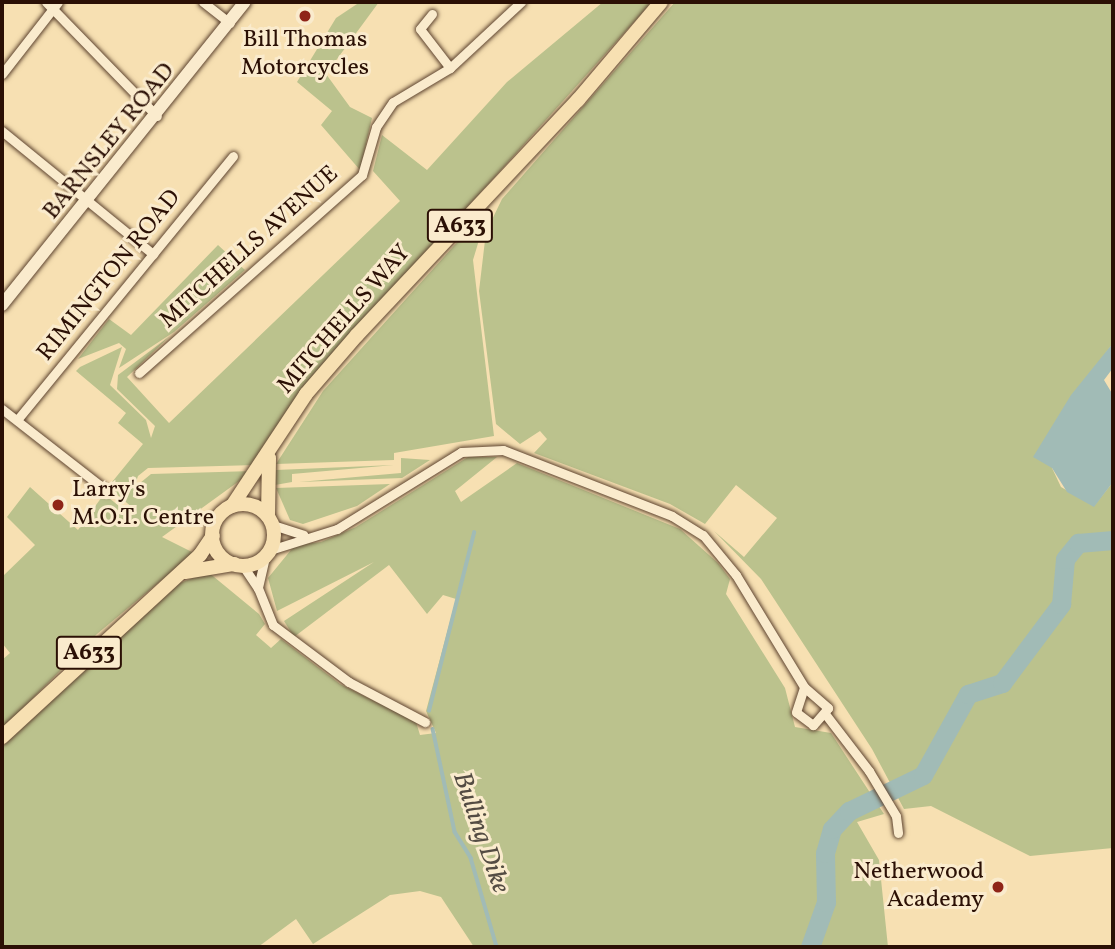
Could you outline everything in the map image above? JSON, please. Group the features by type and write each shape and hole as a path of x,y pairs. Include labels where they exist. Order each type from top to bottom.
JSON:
{"main road":[{"name":"MITCHELLS WAY","path":"232,506 269,457 306,394 356,334 578,100 661,2"},
{"name":"MITCHELLS WAY","path":"269,457 270,520"},
{"path":"252,505 270,520 268,553 239,565 181,573 212,536 217,519 232,506 252,505"},
{"path":"212,536 218,552 239,565"},
{"name":"A633","path":"2,737 181,573"}],"street":[{"path":"203,2 230,23"},
{"name":"BARNSLEY ROAD","path":"3,303 158,117 245,2"},
{"name":"MITCHELLS AVENUE","path":"139,373 362,175 376,127 393,102 450,68 519,2"},
{"path":"2,75 52,4 158,117"},
{"path":"432,14 420,29 450,68"},
{"path":"2,131 153,254"},
{"name":"RIMINGTON ROAD","path":"17,420 233,156"},
{"path":"2,409 107,491"},
{"path":"258,588 268,553 305,536 347,523 461,452 503,450 671,516 703,535 736,575 804,687 823,698 826,715 869,771 894,812 898,833"},
{"path":"270,520 305,536"},
{"path":"239,565 258,588 282,634 349,682 425,722"},
{"path":"804,687 798,717 813,725 826,715"}],"green space":[{"path":"360,2 379,2 326,74 350,107 372,118 360,170 321,125 332,111 297,82 336,18"},
{"path":"603,2 652,2 304,389 257,465 148,468 138,476 134,488 151,474 253,471 162,537 194,553 97,634 2,729 2,660 10,653 2,643 2,577 35,545 7,517 30,487 78,530 104,494 129,514 133,508 108,487 143,444 118,423 126,413 76,371 122,347 110,385 146,420 151,438 155,426 117,389 118,375 170,336 127,377 169,423 400,201 373,171 382,135 427,170 507,82"},
{"path":"675,2 1113,2 1113,343 1094,369 1052,468 1061,487 1094,506 1113,482 1113,848 1030,856 931,806 904,809 872,749 761,579 714,531 744,557 777,518 736,485 705,524 670,504 534,453 547,439 540,431 520,444 496,424 479,291 486,232 502,199"},
{"path":"489,207 473,260 494,436 394,453 394,460 276,464 323,391"},
{"path":"218,245 245,270 174,332 119,368 126,349 119,343 78,359 109,319 131,335"},
{"path":"468,457 497,457 455,491 461,502 517,463 680,529 718,563 730,579 726,594 785,688 795,727 831,733 884,814 857,822 879,860 888,947 474,947 441,897 420,891 390,895 313,944 296,919 258,947 2,947 2,747 180,583 208,572 259,614 265,624 256,635 271,648 281,639 340,684 416,722 420,735 436,733 426,711 456,599 443,595 427,614 389,565 294,637 284,621 374,562 277,611 268,578 295,545 321,542 356,527"},
{"path":"401,458 430,460 402,478 299,482 401,473"},
{"path":"394,465 292,474 292,482 275,485 274,481 276,470"},
{"path":"390,484 357,506 303,524 290,520 276,488"}],"water":[{"path":"1113,343 1113,368 1104,380 1113,395 1113,482 1094,507 1067,492 1052,468 1033,457 1071,395"}],"waterway":[{"name":"Bulling Dike","path":"429,711 474,533"},
{"path":"810,947 826,902 825,853 832,829 849,811 923,775 968,694 1002,683 1061,604 1065,559 1078,543 1113,540"},
{"name":"Bulling Dike","path":"433,729 455,832 471,858 497,947"}],"place":[{"name":"Bill Thomas Motorcycles","path":"305,16"},
{"name":"Larry's M.O.T. Centre","path":"58,505"},
{"name":"Netherwood Academy","path":"998,887"}]}
